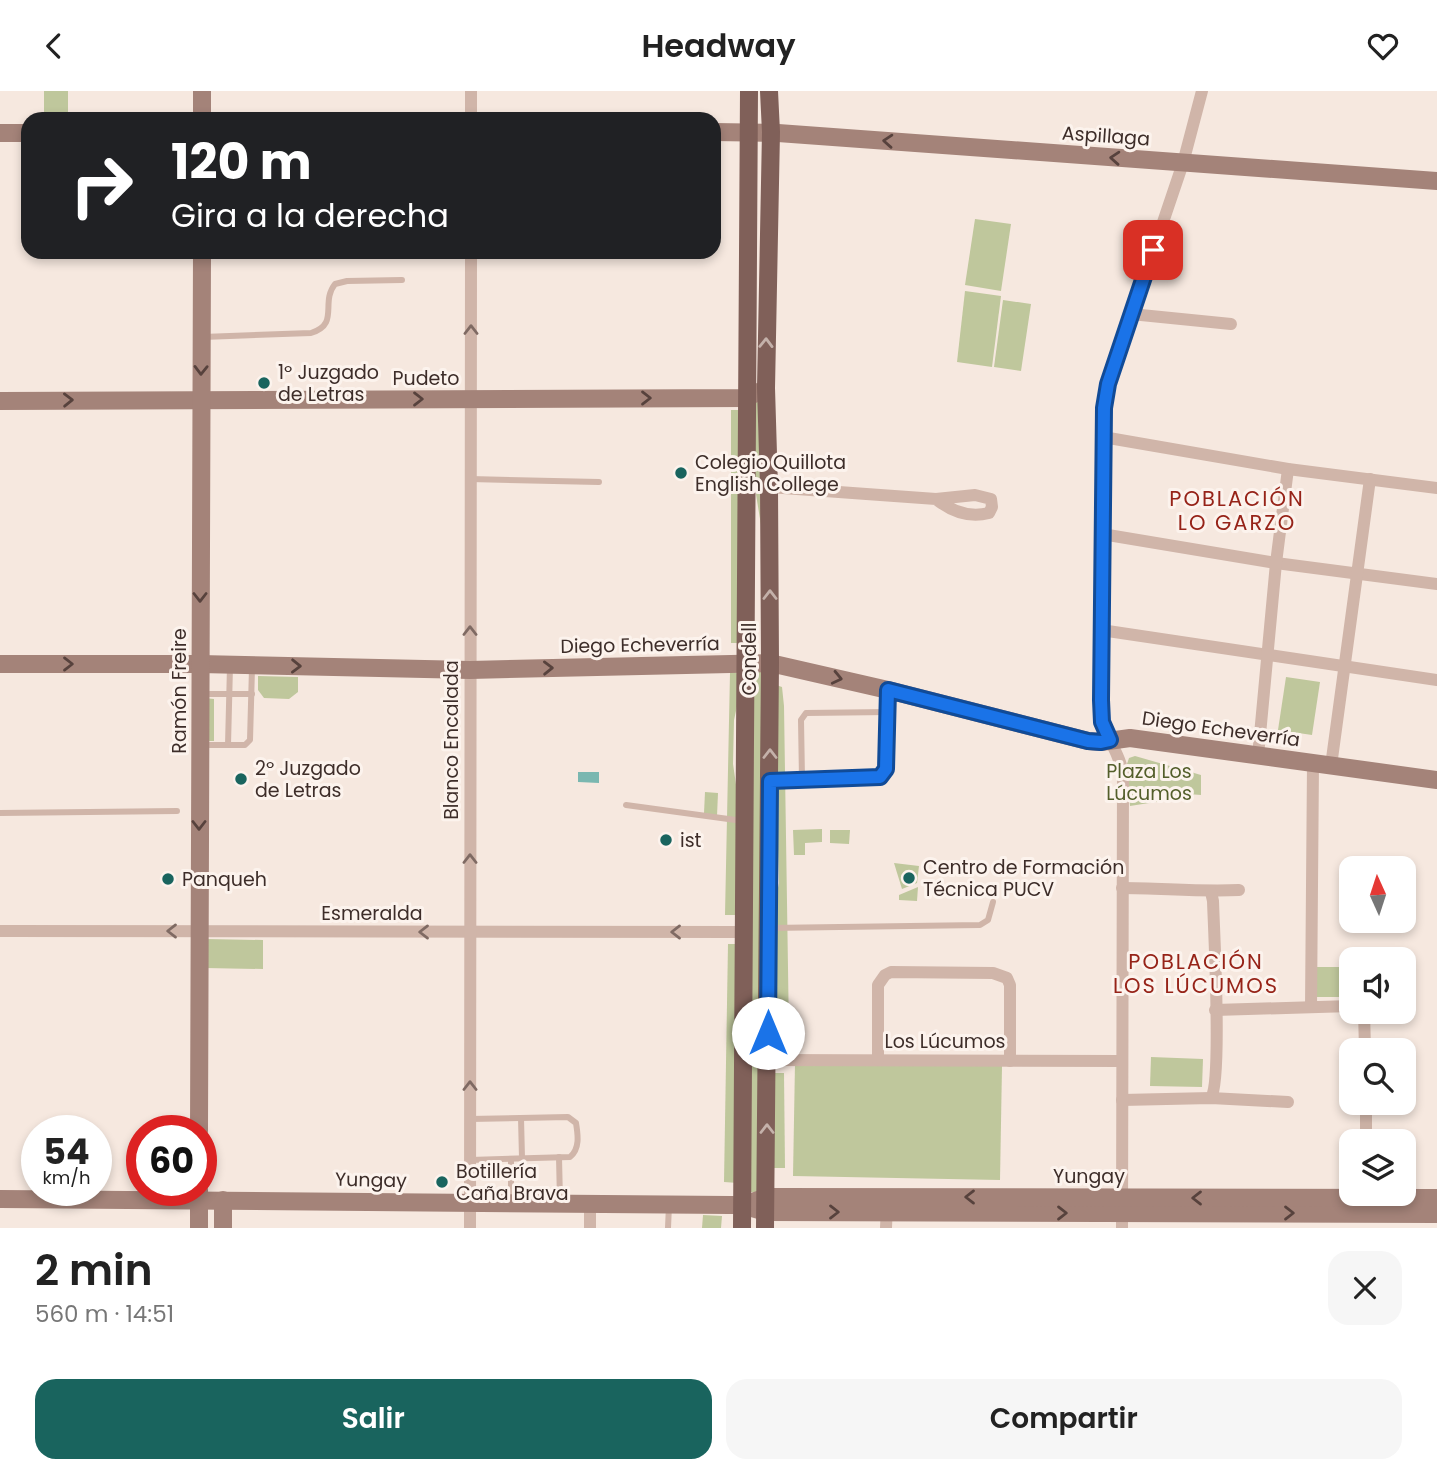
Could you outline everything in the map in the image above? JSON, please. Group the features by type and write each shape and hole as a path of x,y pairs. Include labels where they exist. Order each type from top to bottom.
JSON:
{"main road":[{"name":"Condell","path":"742,1228 748,91"},
{"name":"Condell","path":"766,1212 770,663 769,487 765,388 771,132 769,91"}],"street":[{"path":"202,91 202,112"},
{"path":"471,91 471,112"},
{"path":"1122,1213 1122,771 1118,754 1101,714 1104,408 1108,384 1183,163 1202,91"},
{"name":"Aspillaga","path":"721,132 771,132 1437,181"},
{"path":"0,133 21,133"},
{"name":"Ramón Freire","path":"199,1115 202,259"},
{"name":"Blanco Encalada","path":"470,1228 471,259"},
{"path":"1131,314 1231,324"},
{"name":"Pudeto","path":"0,401 745,398 765,388"},
{"path":"1103,437 1288,469 1437,488"},
{"path":"1258,756 1276,563 1288,469"},
{"path":"1311,1007 1322,765 1344,666 1370,479"},
{"path":"769,487 936,499"},
{"path":"1102,534 1276,563 1437,585"},
{"path":"1101,630 1437,680"},
{"name":"Diego Echeverría","path":"0,664 200,664 470,670 770,663 1088,741 1130,738 1437,780"},
{"path":"1122,888 1198,889 1211,892 1238,890"},
{"path":"1211,892 1215,1010 1215,1086 1211,1098"},
{"name":"Esmeralda","path":"0,931 744,932"},
{"path":"878,1060 878,985 885,975 891,972 993,972 1007,978 1010,985 1010,1061"},
{"path":"1215,1010 1339,1006"},
{"name":"Los Lúcumos","path":"768,1060 1122,1061"},
{"path":"1122,1100 1211,1098 1288,1102"},
{"name":"Yungay","path":"0,1199 126,1196"},
{"name":"Yungay","path":"1365,1208 1437,1198"},
{"name":"Yungay","path":"217,1199 742,1205 766,1212 1122,1213 1365,1208 1437,1214"},
{"path":"223,1200 223,1228"},
{"path":"590,1203 590,1228"},
{"path":"199,1206 199,1228"}],"lane":[{"path":"201,337 311,333 322,328 327,322 330,292 335,284 347,281 402,280"},
{"path":"470,479 599,482"},
{"path":"228,745 230,665"},
{"path":"200,745 245,744 250,740 252,665"},
{"path":"770,781 880,777 886,769 888,690"},
{"path":"200,694 251,694"},
{"path":"802,779 801,720 806,713 888,712"},
{"path":"626,805 745,821"},
{"path":"0,813 177,811"},
{"path":"768,928 980,925 988,920 993,902"},
{"path":"470,1119 568,1117 573,1120 577,1129 575,1153 570,1157 470,1160"},
{"path":"521,1118 522,1158"},
{"path":"559,1157 561,1203"},
{"path":"511,1159 511,1203"},
{"path":"668,1228 669,1204"}],"green space":[{"path":"44,91 68,91 68,112 44,112"},
{"path":"975,219 1011,224 1001,291 965,285"},
{"path":"965,291 1001,296 992,367 957,362"},
{"path":"1003,300 1031,304 1021,371 994,367"},
{"path":"758,398 761,525 753,476 755,399"},
{"path":"731,410 739,410 739,643 731,643"},
{"path":"758,667 764,672 759,1192 751,1192 752,672"},
{"path":"735,672 740,676 734,720 733,764 739,805 738,915 725,915 730,673"},
{"path":"258,676 298,677 298,692 289,699 264,698 258,690"},
{"path":"1286,677 1320,682 1312,735 1278,730"},
{"path":"776,685 782,687 784,706 789,1033 775,1033 773,911 779,883 778,849 773,824"},
{"path":"204,698 214,699 214,741 203,741"},
{"name":"Plaza Los Lúcumos","path":"1135,756 1201,775 1201,795 1188,794 1130,806 1127,764 1129,758"},
{"path":"705,792 718,793 717,816 704,813"},
{"path":"822,829 822,842 805,843 805,855 794,855 793,830"},
{"path":"830,830 850,830 849,844 830,843"},
{"path":"894,863 919,866 917,883 902,889"},
{"path":"918,887 917,901 899,900 899,895"},
{"path":"206,939 263,940 263,969 205,968"},
{"path":"728,944 738,944 738,1183 724,1182"},
{"path":"1317,967 1339,967 1339,997 1317,997"},
{"path":"1151,1057 1203,1059 1202,1087 1150,1086"},
{"path":"795,1063 1002,1066 1000,1180 793,1176"},
{"path":"771,1073 784,1073 785,1168 769,1168"},
{"path":"703,1215 722,1216 721,1228 702,1228"}],"water":[{"path":"578,772 599,772 599,783 578,782"}],"place":[{"name":"1º Juzgado de Letras","path":"264,383"},
{"name":"Colegio Quillota English College","path":"681,473"},
{"name":"2º Juzgado de Letras","path":"241,779"},
{"name":"ist","path":"666,840"},
{"name":"Centro de Formación Técnica PUCV","path":"909,878"},
{"name":"Panqueh","path":"168,879"},
{"name":"Botillería Caña Brava","path":"442,1182"}],"district":[{"name":"POBLACIÓN LO GARZO","path":"1237,510"},
{"name":"POBLACIÓN LOS LÚCUMOS","path":"1196,973"}],"route":[{"path":"768,1033 770,781 880,777 886,769 888,690 1088,741 1110,740 1102,722 1101,700 1103,419 1108,384 1153,250"}]}
